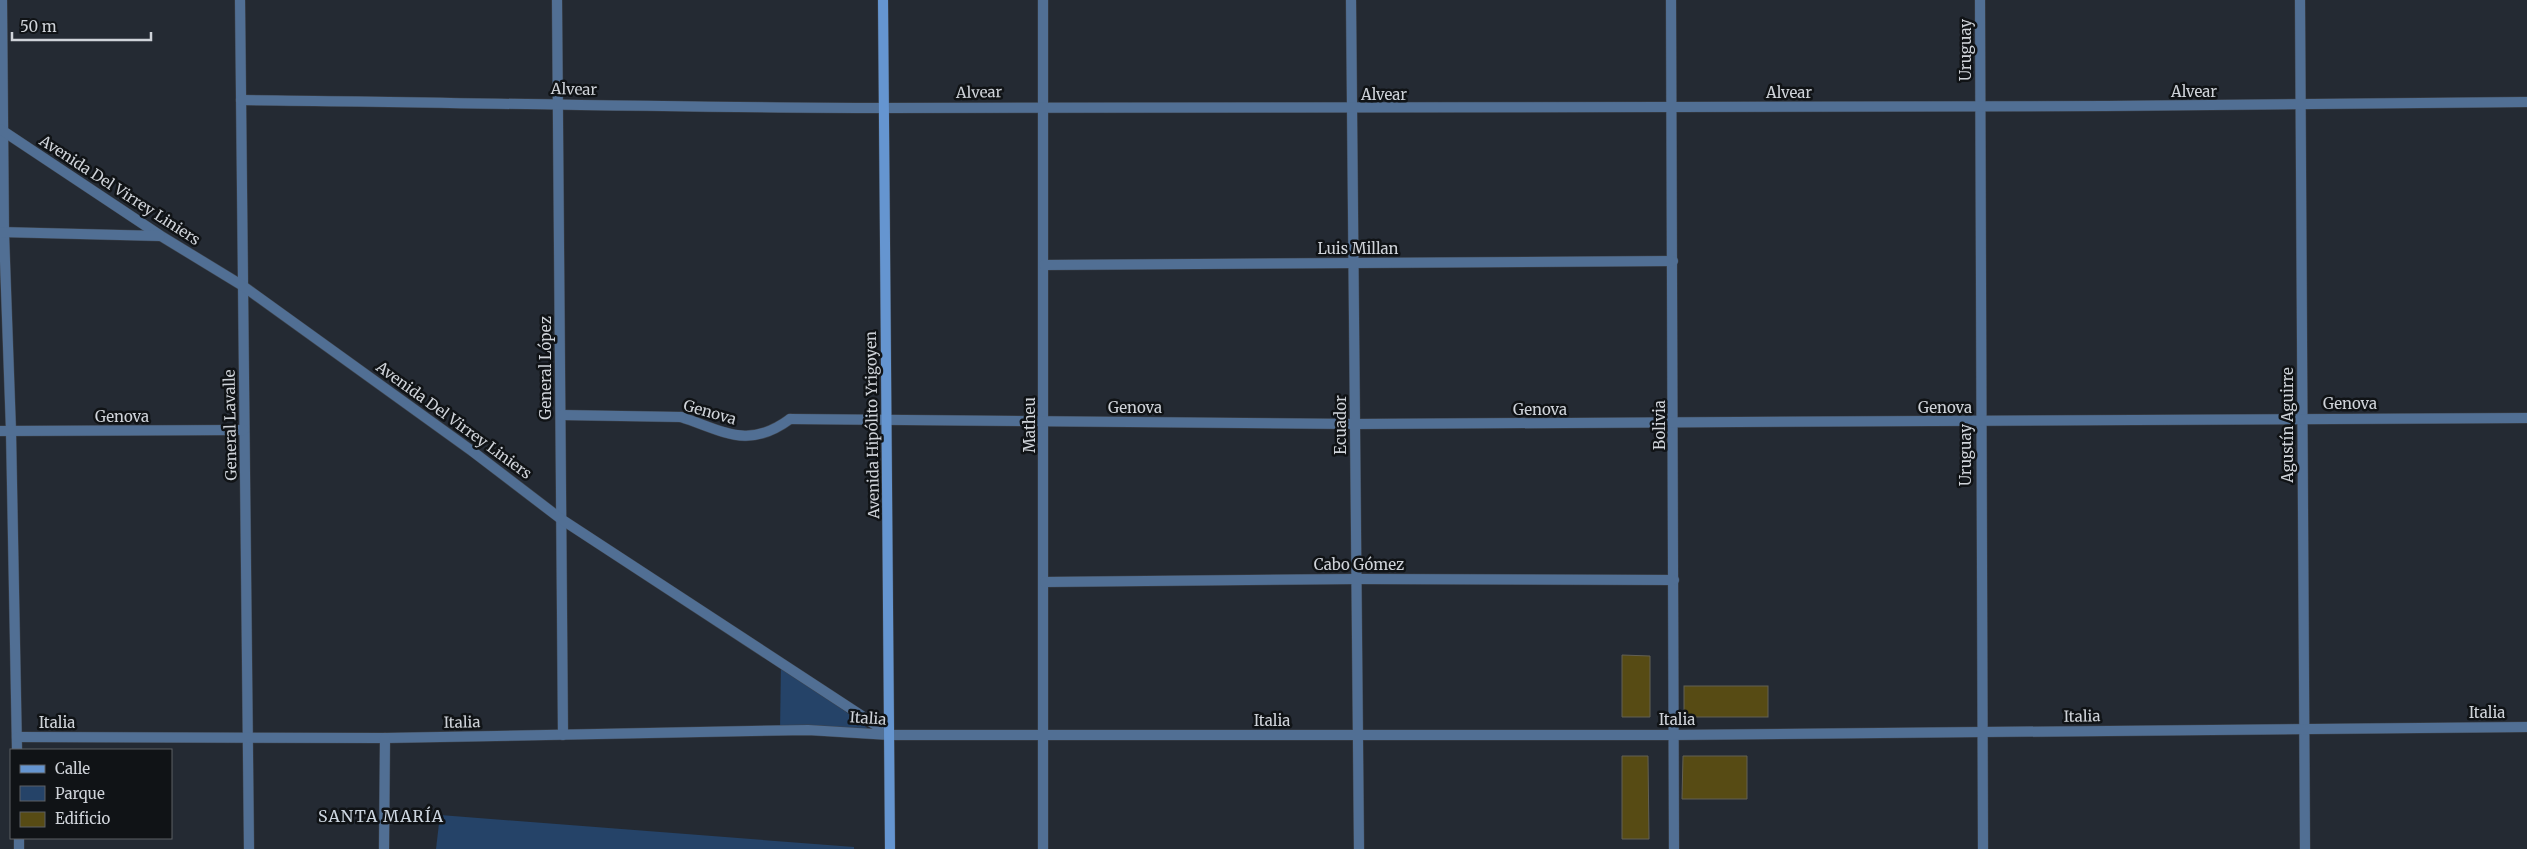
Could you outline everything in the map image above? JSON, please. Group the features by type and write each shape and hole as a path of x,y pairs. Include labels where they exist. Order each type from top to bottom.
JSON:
{"main road":[{"name":"Avenida Hipólito Yrigoyen","path":"883,0 890,849"}],"street":[{"path":"2,0 2,233 5,431 17,749"},
{"name":"General Lavalle","path":"240,0 249,849"},
{"name":"General López","path":"557,0 563,735"},
{"name":"Matheu","path":"1043,0 1045,734 1043,849"},
{"name":"Ecuador","path":"1351,0 1359,849"},
{"name":"Bolivia","path":"1671,0 1673,106 1674,849"},
{"name":"Uruguay","path":"1980,0 1982,849"},
{"name":"Agustín Aguirre","path":"2300,0 2305,849"},
{"name":"Alvear","path":"241,100 885,108 1043,106 1352,109 1673,106 1981,108 2300,106 2527,102"},
{"name":"Avenida Del Virrey Liniers","path":"2,130 161,236 243,286 472,451 561,519 890,735"},
{"path":"2,233 161,236"},
{"name":"Luis Millan","path":"1044,265 1673,261"},
{"name":"Genova","path":"561,415 681,417 733,436 760,436 790,419 1354,424 2527,418"},
{"name":"Genova","path":"5,431 244,430"},
{"name":"Cabo Gómez","path":"1044,582 1356,579 1674,580"},
{"name":"Italia","path":"17,737 385,738 808,730 890,735 1673,735 2527,727"},
{"path":"384,849 385,738"}],"green space":[{"path":"781,663 874,733 780,731"},
{"path":"440,815 854,847 854,849 436,849"}],"building":[{"path":"1622,655 1650,656 1650,717 1622,717"},
{"path":"1684,686 1768,686 1768,717 1684,717"},
{"path":"1622,756 1648,756 1649,839 1622,839"},
{"path":"1683,756 1747,756 1747,799 1682,799"}],"district":[{"name":"SANTA MARÍA","path":"381,816"}]}
